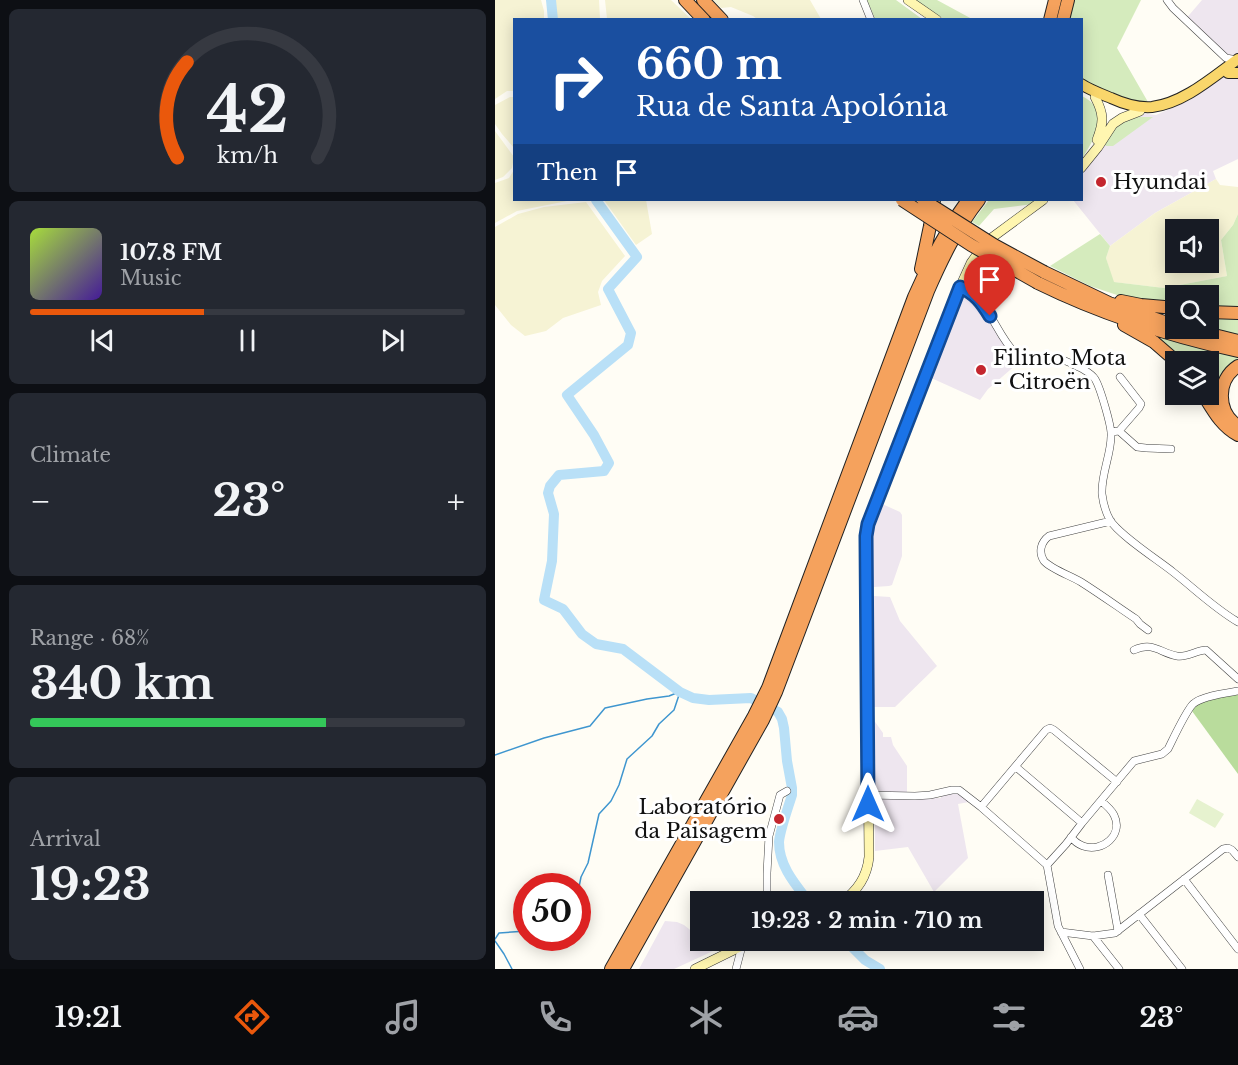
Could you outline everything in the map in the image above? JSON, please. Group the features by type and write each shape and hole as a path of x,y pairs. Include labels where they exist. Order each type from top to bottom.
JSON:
{"highway":[{"path":"685,0 702,18"},
{"path":"703,0 720,18"},
{"path":"1053,18 1061,0"},
{"path":"1061,0 1061,18"},
{"path":"903,201 971,245 1062,294 1162,331 1238,351"},
{"path":"925,201 994,245 1044,272 1119,306 1165,322"},
{"path":"914,297 934,201"},
{"path":"623,969 772,690 957,216 970,201"},
{"path":"772,690 914,297 931,261 980,201"},
{"path":"1058,279 1120,301 1165,307"},
{"path":"1062,294 1146,337 1165,351"},
{"path":"1219,312 1238,313"},
{"path":"1219,336 1238,341"},
{"path":"1238,366 1227,377 1221,394 1224,411 1229,419 1238,426"},
{"path":"1210,405 1222,423 1238,435"},
{"path":"611,969 759,718"}],"main road":[{"path":"900,0 925,18"},
{"path":"908,0 934,18"},
{"path":"1083,85 1119,102 1152,107 1173,101 1229,72 1238,59"},
{"path":"1083,93 1118,106 1152,112 1174,106 1192,97 1238,65"},
{"path":"1089,159 1103,119 1095,97"},
{"path":"1083,166 1113,124 1140,111"},
{"path":"854,891 860,885 868,865 869,841 866,536 868,524 971,263 986,242 1042,201"},
{"path":"699,968 732,951"}],"street":[{"path":"863,0 870,18"},
{"path":"1167,0 1226,58 1238,59"},
{"path":"1218,51 1229,72"},
{"path":"960,289 970,291 979,300 1013,351 1021,359 1029,362 1060,359 1092,376 1115,432 1137,447 1171,448"},
{"path":"1120,377 1141,404 1115,432 1103,484 1105,506 1111,521 1197,593 1238,622"},
{"path":"1111,521 1049,536 1041,546 1041,553 1046,563 1079,581 1136,619 1148,630"},
{"path":"1134,650 1152,646 1181,657 1206,650 1238,679"},
{"path":"1047,864 1134,761 1162,754 1168,749 1192,705 1199,700 1238,691"},
{"path":"981,807 1046,729 1050,728 1117,782"},
{"path":"1015,767 1082,823"},
{"path":"868,795 915,796 959,790 981,807 1047,864 1058,926 1080,969"},
{"path":"767,891 769,836 780,795 787,791"},
{"path":"1071,837 1080,845 1093,848 1110,841 1116,827 1116,818 1101,801"},
{"path":"1061,932 1093,936 1115,933 1223,849 1232,850 1238,858"},
{"path":"1108,875 1118,931"},
{"path":"1184,879 1238,949"},
{"path":"1139,914 1182,969"},
{"path":"1093,936 1119,969"},
{"path":"736,969 741,951"}],"shaded area":[{"path":"495,0 541,0 544,18 513,18 513,91 507,91 495,99"},
{"path":"555,0 599,0 600,18 557,18"},
{"path":"605,0 671,0 690,18 607,18"},
{"path":"713,0 810,0 820,18 756,18 731,7 721,8"},
{"path":"1202,0 1238,0 1238,54 1227,62 1184,21"},
{"path":"1238,66 1238,159 1213,171 1216,179 1155,213 1110,246 1074,201 1083,201 1083,170 1096,153 1140,113 1156,115 1190,100"},
{"path":"513,97 513,147 495,124 495,105"},
{"path":"495,131 513,156 513,162 512,168 503,177 495,180"},
{"path":"513,172 513,201 567,201 517,211 495,223 495,183 509,178"},
{"path":"1216,179 1220,185 1238,187 1238,214 1233,225 1221,240 1227,276 1180,285 1165,285 1164,288 1113,282 1106,258 1110,246 1155,213"},
{"path":"605,201 646,201 652,234 636,245"},
{"path":"586,202 625,256 602,281 598,292 601,305 563,318 546,331 525,336 511,325 495,305 495,227 518,214 544,207"},
{"path":"966,295 979,303 1018,359 1017,364 988,389 980,400 929,377 961,297"},
{"path":"880,503 902,515 902,556 892,585 874,587 874,596 890,597 900,621 937,666 895,707 872,707 871,539 873,523"},
{"path":"873,719 883,733 883,737 891,737 893,745 907,766 907,798 941,798 941,795 959,793 969,802 958,804 968,858 935,891 908,847 875,851 875,804 878,801 878,790 874,780"},
{"path":"665,921 677,922 690,930 690,951 713,951 674,969 639,969"}],"green space":[{"path":"867,0 896,0 921,18 875,18"},
{"path":"915,0 937,0 970,18 942,18"},
{"path":"1071,0 1141,0 1117,48 1148,102 1114,95 1083,79 1083,18 1066,18"},
{"path":"1083,97 1091,102 1099,117 1092,142 1083,157"},
{"path":"1134,117 1153,117 1113,146 1104,144 1116,128"},
{"path":"988,201 1038,201 1033,204 994,209 979,226 972,222"},
{"path":"1238,214 1238,307 1219,306 1219,285 1180,285 1227,276 1221,240 1233,225"},
{"path":"1100,234 1110,246 1106,258 1114,282 1164,288 1165,303 1126,298 1090,286 1050,266"},
{"path":"1219,317 1238,318 1238,335 1219,330"},
{"path":"1143,331 1213,351 1169,351"},
{"path":"1219,352 1238,357 1238,361 1223,377 1226,418 1217,405 1219,405"},
{"path":"1238,693 1238,774 1192,711 1198,703"},
{"path":"1197,799 1224,814 1215,828 1189,813"}],"waterway":[{"path":"551,0 553,18"},
{"path":"597,201 637,257 608,289 631,333 628,345 567,395 594,435 609,463 604,471 559,475 550,486 548,493 554,514 552,561 544,600 563,609 582,634 596,644 623,649 680,692 693,698 709,700 751,698 778,712 784,728 792,788 792,795 782,825 780,851 785,867 800,891"},
{"path":"495,755 544,738 590,726 605,708 679,692"},
{"path":"583,873 588,863 599,814 611,801 627,759 652,736 659,724 674,710 680,692"},
{"path":"495,939 499,933 513,932"},
{"path":"495,941 512,969"},
{"path":"856,951 880,969"}],"place":[{"name":"Hyundai","path":"1101,182"},
{"name":"Filinto Mota - Citroën","path":"981,370"},
{"name":"Laboratório da Paisagem","path":"779,819"}],"route":[{"path":"868,804 866,536 868,524 960,287 975,295 990,316"}]}
